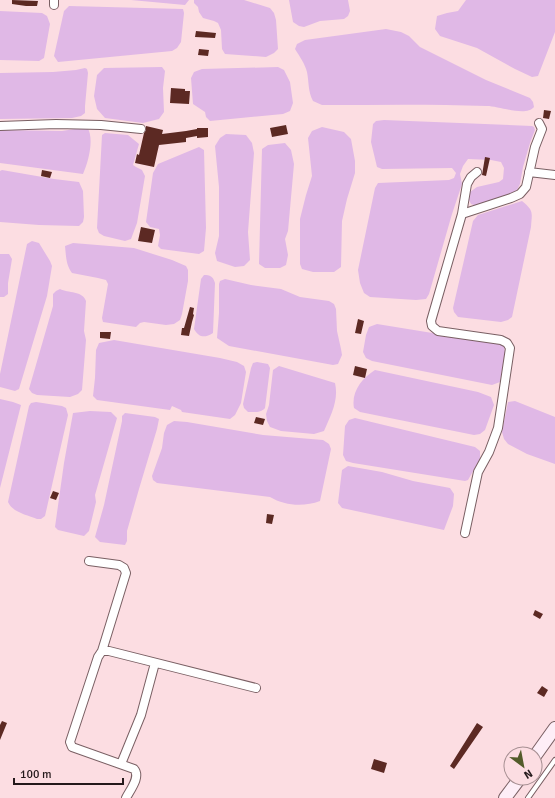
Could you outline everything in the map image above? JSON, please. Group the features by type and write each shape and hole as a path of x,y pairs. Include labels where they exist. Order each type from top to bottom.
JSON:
{"street":[{"path":"462,214 511,198 520,194 526,187 535,147 542,129 539,123"},
{"path":"0,126 56,124 94,125 141,129"},
{"path":"465,533 478,472 489,452 498,428 510,348 507,343 501,340 438,331 432,326 431,321 462,214 467,184 471,177 477,172"},
{"path":"529,172 555,176"},
{"path":"89,562 119,565 124,568 126,573 102,651 98,657 70,742 72,747 134,769 137,772 137,776 126,798"},
{"path":"102,651 109,651 256,688"},
{"path":"121,764 140,715 155,663"},
{"path":"542,746 555,728"},
{"path":"505,798 514,786"}],"lane":[{"path":"528,798 555,760"}],"shaded area":[{"path":"131,0 189,0 185,5"},
{"path":"194,0 244,0 270,8 274,13 276,20 278,49 266,57 225,54 222,49 221,30 218,23 203,18 198,7 194,3"},
{"path":"289,0 348,0 350,11 348,16 344,19 320,21 304,27 293,22"},
{"path":"466,0 555,0 555,32 538,76 532,77 477,48 440,36 435,29 437,16 458,11"},
{"path":"69,6 183,9 184,13 181,42 177,48 172,51 58,62 54,56 64,11"},
{"path":"0,11 42,13 47,16 50,24 44,58 39,61 0,60"},
{"path":"386,29 401,32 409,36 420,47 486,80 530,98 534,107 530,110 519,111 492,106 322,105 313,101 309,91 306,69 295,49 297,44 305,40"},
{"path":"162,67 165,71 163,88 164,112 159,119 143,123 105,118 97,109 94,96 97,75 104,68"},
{"path":"278,67 284,70 290,82 293,103 290,111 283,114 210,121 206,117 205,112 193,104 191,78 194,72 202,69"},
{"path":"87,69 88,73 85,113 81,116 72,118 0,119 0,73 53,72"},
{"path":"384,120 532,126 535,130 523,167 520,184 517,190 508,196 477,206 471,204 469,200 470,192 477,187 499,182 503,179 504,168 501,162 491,160 468,159 463,166 460,174 462,184 429,294 426,299 416,300 370,297 364,293 360,283 358,270 375,188 378,183 449,180 454,178 456,173 452,168 382,169 377,167 371,142 373,124 376,121"},
{"path":"87,127 91,144 89,157 83,174 0,163 1,130 62,131"},
{"path":"322,127 344,132 351,139 355,161 355,173 342,221 341,267 334,272 313,272 302,269 300,264 300,219 312,176 308,138 312,131"},
{"path":"105,133 128,135 139,144 133,165 142,170 145,176 137,223 131,239 125,241 104,236 99,233 97,228 102,135"},
{"path":"226,134 246,135 252,143 254,153 248,232 250,260 244,266 235,267 217,261 215,253 219,236 219,187 215,146 220,138"},
{"path":"285,143 291,150 294,164 288,231 285,239 288,255 286,265 280,268 265,268 259,264 262,149 268,145"},
{"path":"199,147 204,150 206,228 204,251 199,254 161,249 158,246 160,235 159,229 150,227 146,222 153,173 158,164"},
{"path":"2,170 79,182 83,191 83,222 79,226 0,222 0,171"},
{"path":"522,201 529,207 532,218 512,317 501,322 458,317 453,308 473,221 478,215"},
{"path":"32,241 39,243 52,266 47,296 19,389 15,391 0,387 0,374 27,244"},
{"path":"73,243 134,248 186,266 188,270 188,281 180,320 174,324 166,325 144,322 140,323 136,327 103,322 102,318 108,284 106,280 72,273 67,264 65,246"},
{"path":"0,254 9,254 12,259 8,283 8,294 4,297 0,297"},
{"path":"204,275 211,276 215,283 213,333 207,336 200,336 194,329 201,279"},
{"path":"225,279 251,285 281,289 300,297 329,301 334,304 336,309 337,331 342,355 338,364 333,365 229,346 217,338 219,284 220,281"},
{"path":"60,289 82,295 86,301 84,331 86,340 82,390 78,394 70,397 37,395 32,393 29,389 53,306 53,294"},
{"path":"377,324 500,344 504,346 505,353 500,382 492,385 372,361 366,358 363,352 369,327"},
{"path":"114,340 220,358 237,362 244,366 246,372 241,403 235,415 230,419 182,412 181,410 172,406 170,410 97,400 93,396 96,350 99,343"},
{"path":"257,362 268,364 270,368 265,408 255,412 248,412 244,408 243,404 251,368 253,363"},
{"path":"279,366 335,383 335,401 332,413 324,431 314,434 281,431 270,427 266,414 269,405 273,370"},
{"path":"375,370 478,392 491,397 494,405 485,430 480,434 474,435 360,412 354,408 354,396 362,381"},
{"path":"0,399 21,405 0,488"},
{"path":"515,401 555,417 555,464 527,454 508,444 504,439 502,432 508,402"},
{"path":"36,402 62,406 66,408 68,415 45,516 41,519 37,519 16,511 8,502 29,406 31,403"},
{"path":"90,411 111,412 117,418 95,495 96,502 89,531 84,536 58,530 55,527 73,413"},
{"path":"125,413 155,417 159,419 127,531 127,541 125,545 100,542 95,537 104,505 122,416"},
{"path":"355,418 475,447 480,451 480,459 468,480 465,481 346,461 343,455 345,426 349,420"},
{"path":"174,421 263,435 323,440 329,444 331,449 320,501 295,505 270,497 157,483 153,480 152,476 162,448 164,433 167,425"},
{"path":"348,466 382,472 413,481 450,488 454,494 453,506 444,530 342,508 338,503 342,470"}],"building":[{"path":"12,0 38,1 37,6 26,6 12,4"},
{"path":"196,31 216,33 215,38 195,37"},
{"path":"199,49 209,50 208,56 198,55"},
{"path":"171,88 190,91 189,104 170,103"},
{"path":"544,110 551,111 549,119 543,118"},
{"path":"286,125 288,134 272,137 270,128"},
{"path":"146,126 163,130 162,134 197,128 208,128 208,137 197,138 197,136 186,138 186,142 159,145 154,167 135,163 137,154 139,155"},
{"path":"485,157 490,158 486,176 482,175"},
{"path":"42,170 52,172 50,178 41,176"},
{"path":"141,227 155,230 152,243 138,241"},
{"path":"190,307 194,308 194,315 189,336 181,335 182,328 184,328"},
{"path":"358,319 364,321 361,334 355,333"},
{"path":"100,332 111,332 110,339 100,338"},
{"path":"355,366 367,369 365,378 353,375"},
{"path":"256,417 265,419 263,425 254,423"},
{"path":"53,491 59,493 56,500 50,498"},
{"path":"267,514 274,515 272,524 266,523"},
{"path":"535,610 543,614 540,619 533,615"},
{"path":"542,686 548,690 544,697 537,693"},
{"path":"2,721 7,723 0,740 0,725"},
{"path":"477,723 483,727 454,769 450,766"},
{"path":"374,759 387,763 384,773 371,769"}]}
